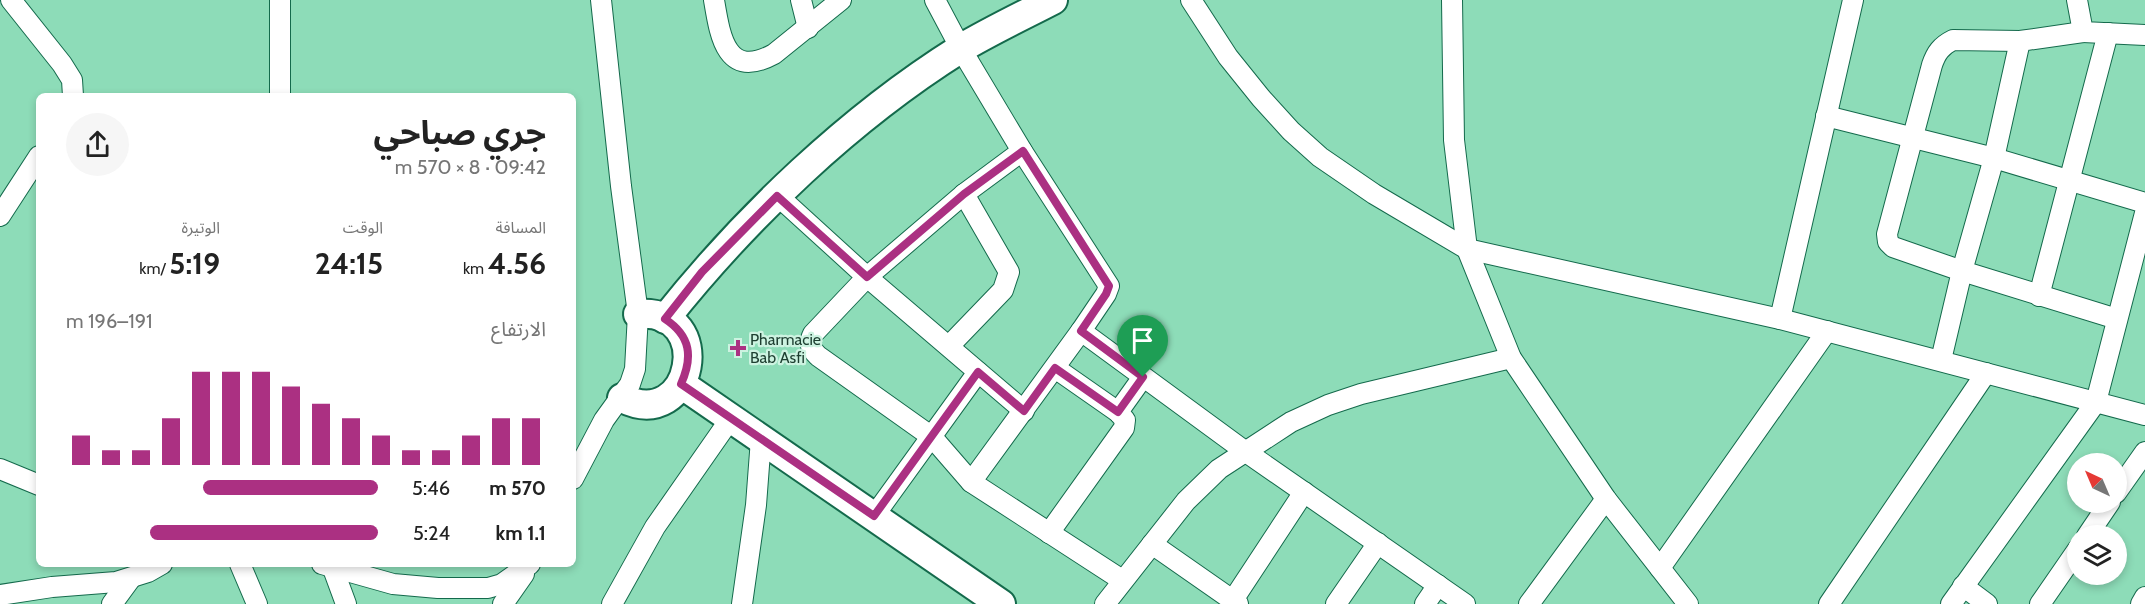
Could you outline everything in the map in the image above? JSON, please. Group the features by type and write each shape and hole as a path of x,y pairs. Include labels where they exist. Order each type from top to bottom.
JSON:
{"street":[{"path":"11,0 62,64 72,80 73,93"},
{"path":"280,0 280,93"},
{"path":"601,0 621,186 652,316"},
{"path":"714,0 723,42 730,53 739,60 752,62 762,60 808,28 841,0"},
{"path":"801,0 808,28"},
{"path":"935,0 961,49 1023,151 1109,286 1106,294 1055,368 971,482"},
{"path":"576,473 603,420 622,398 630,384 652,316 702,272 777,196 843,135 886,101 961,49 1053,0"},
{"path":"1191,0 1228,57 1291,131 1320,157 1374,194 1467,249 1780,319 2145,415"},
{"path":"1452,0 1454,140 1467,249 1511,358 1606,499 1688,604"},
{"path":"1780,319 1852,0"},
{"path":"2077,0 2082,32"},
{"path":"2117,319 2038,296 1893,247 1888,242 1887,234 1932,65 1938,51 1944,45 1953,40 2019,41 2082,32 2145,35"},
{"path":"2038,296 2108,33"},
{"path":"1941,360 1962,271 1994,158 2019,41"},
{"path":"1826,116 1994,158 2145,203"},
{"path":"1023,151 964,194 867,277 813,334 810,346 818,356 932,437 971,482 1122,580"},
{"path":"0,216 36,161"},
{"path":"949,346 1003,290 1009,272 964,194"},
{"path":"777,196 867,277 1024,411"},
{"path":"1951,604 2096,402 2145,213"},
{"path":"622,398 644,404 658,401 671,394 681,384 688,370 689,354 685,339 676,326 652,316"},
{"path":"1081,331 1246,452 1465,604"},
{"path":"1660,568 1827,331"},
{"path":"1105,604 1186,501 1219,469 1291,422 1328,405 1361,394 1511,358"},
{"path":"1049,533 1124,428 1125,420 1118,412 1055,368"},
{"path":"874,516 978,372"},
{"path":"1828,604 1986,373"},
{"path":"1118,412 1143,377"},
{"path":"681,384 1001,604"},
{"path":"612,604 656,527 731,418"},
{"path":"742,604 756,505 761,439"},
{"path":"2127,477 2145,452"},
{"path":"0,470 36,483"},
{"path":"1152,544 1235,602 1304,492"},
{"path":"1529,604 1606,499"},
{"path":"1336,604 1378,543"},
{"path":"2040,604 2067,565"},
{"path":"0,595 52,587 98,585 131,578 155,567"},
{"path":"241,567 257,604"},
{"path":"328,567 346,604"},
{"path":"334,567 393,584 438,588 488,588 502,584 526,567"},
{"path":"503,604 528,567"},
{"path":"112,604 131,578"},
{"path":"1425,604 1437,585"},
{"path":"1963,586 1987,604"},
{"path":"2140,604 2145,597"}],"place":[{"name":"Pharmacie Bab Asfi","path":"738,348"}],"route":[{"path":"1023,151 1109,286 1081,331 1143,377 1118,412 1055,368 1024,411 978,372 874,516 681,384 688,370 689,354 685,339 676,326 665,319 702,272 777,196 867,277 964,194 1023,151"}]}
